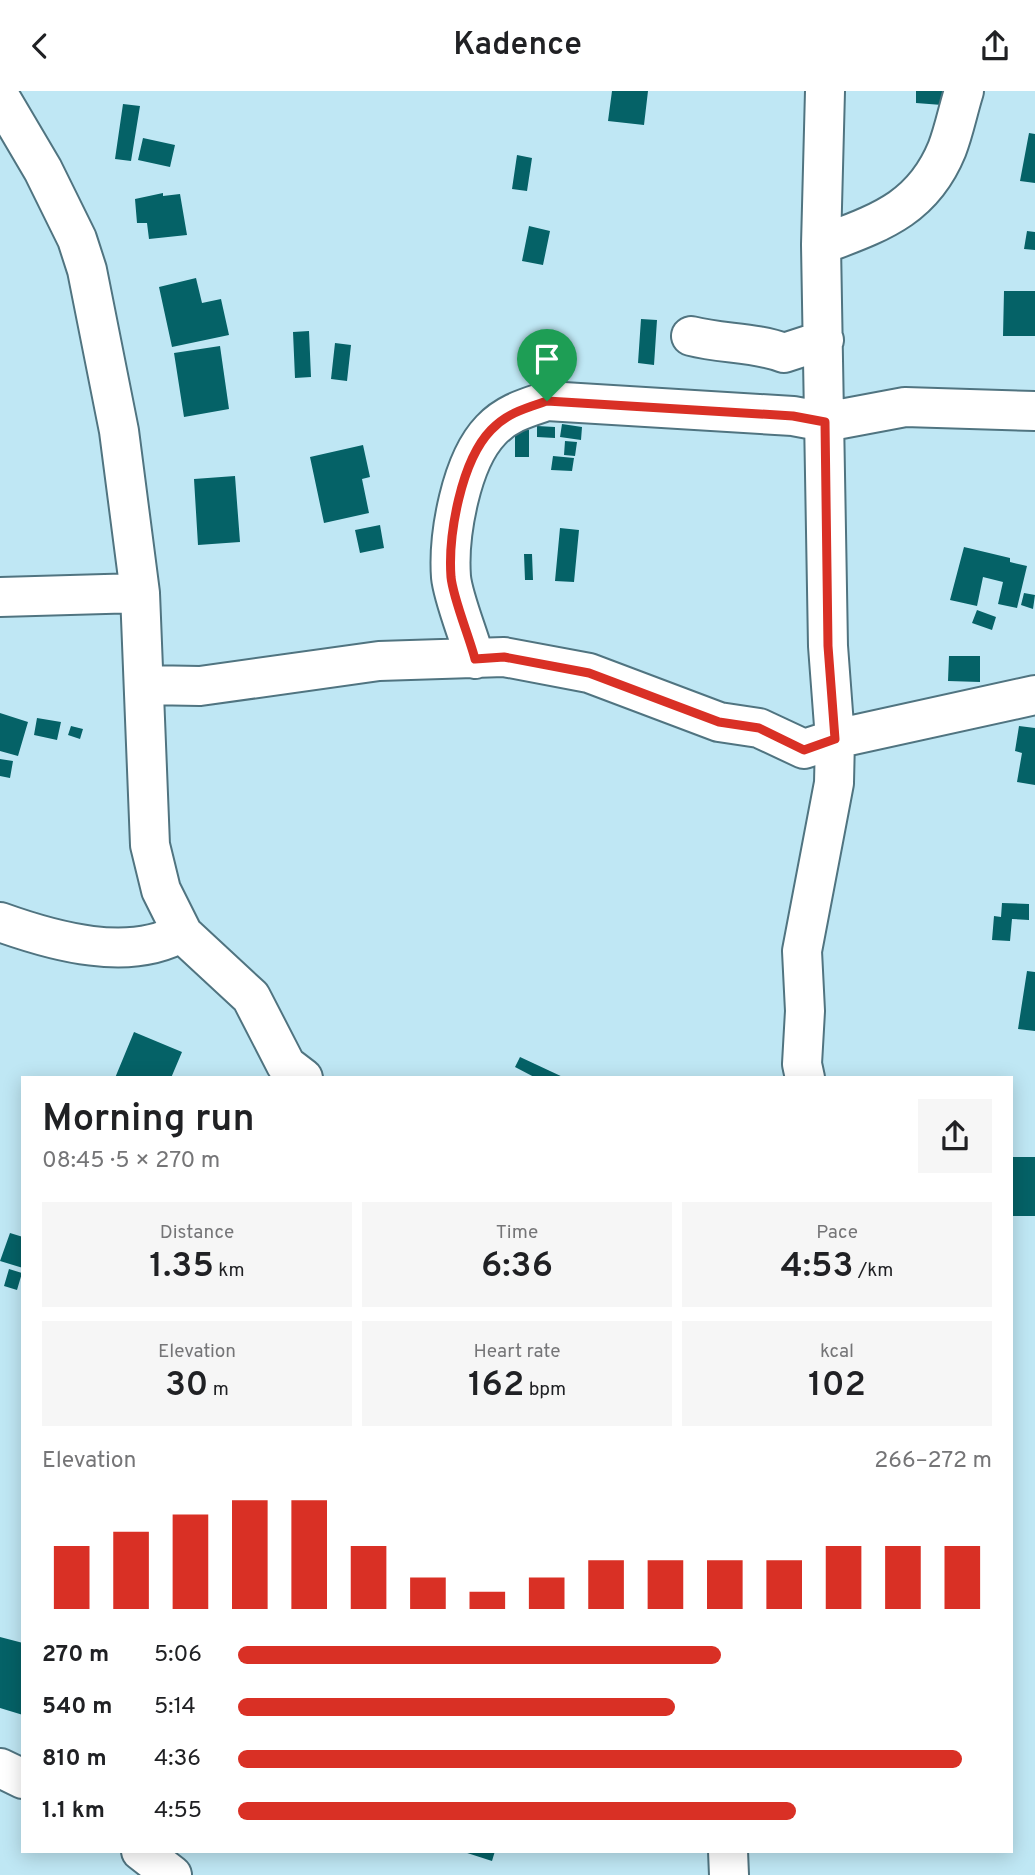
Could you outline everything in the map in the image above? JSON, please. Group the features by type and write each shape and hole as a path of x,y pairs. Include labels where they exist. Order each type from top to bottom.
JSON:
{"street":[{"path":"805,1076 802,1064 805,1011 802,951 834,783 835,739 828,646 821,245 825,91"},
{"path":"821,245 883,221 908,207 924,188 947,148 964,91"},
{"path":"0,97 65,213 87,270 119,431 140,593 149,845 161,890 182,932 250,997 286,1065 300,1076"},
{"path":"691,336 737,345 763,345 784,353 824,339"},
{"path":"475,659 451,579 452,537 471,462 490,431 515,411 547,401 793,416 825,422 905,407 1035,411"},
{"path":"0,597 140,593"},
{"path":"145,685 200,686 379,661 504,657 589,673 719,722 759,728 804,750 835,739 1035,695"},
{"path":"0,922 38,935 103,946 149,945 167,941 182,932"},
{"path":"0,1768 21,1778"},
{"path":"144,1853 172,1875"}],"building":[{"path":"612,91 648,91 644,125 608,121"},
{"path":"916,91 942,91 942,105 916,103"},
{"path":"123,104 140,106 131,161 115,159"},
{"path":"1029,133 1035,134 1035,183 1020,181"},
{"path":"143,138 175,145 170,167 138,160"},
{"path":"517,155 532,158 527,191 512,189"},
{"path":"163,193 163,196 180,194 187,235 149,239 147,223 137,223 135,199"},
{"path":"529,226 550,231 543,265 522,261"},
{"path":"1027,231 1035,232 1035,250 1024,249"},
{"path":"196,278 202,303 221,299 229,335 172,347 159,287"},
{"path":"1004,291 1035,291 1035,336 1003,336"},
{"path":"641,319 657,320 654,365 638,363"},
{"path":"309,331 311,377 295,378 293,332"},
{"path":"335,343 351,345 347,381 331,379"},
{"path":"220,346 229,409 184,417 174,353"},
{"path":"562,424 582,427 581,440 560,437"},
{"path":"537,426 555,427 555,438 537,437"},
{"path":"515,430 529,430 529,457 515,457"},
{"path":"565,441 577,442 575,456 564,455"},
{"path":"363,445 370,477 362,479 369,513 324,523 310,457"},
{"path":"553,456 574,458 572,471 551,470"},
{"path":"235,476 240,542 198,545 194,479"},
{"path":"380,525 384,548 360,553 355,530"},
{"path":"560,528 579,530 574,582 555,581"},
{"path":"964,547 1010,558 1010,562 1027,566 1017,608 998,604 1003,582 983,577 977,606 950,600"},
{"path":"524,554 532,554 533,580 525,580"},
{"path":"1024,593 1035,595 1033,609 1021,605"},
{"path":"977,610 996,617 992,630 972,623"},
{"path":"949,656 980,656 980,682 948,681"},
{"path":"0,713 28,722 18,756 0,751"},
{"path":"37,718 61,722 57,740 34,735"},
{"path":"71,726 83,729 80,739 68,735"},
{"path":"1019,726 1035,728 1035,785 1017,782 1022,753 1015,751"},
{"path":"0,759 13,761 10,778 0,776"},
{"path":"1002,903 1029,904 1029,920 1012,919 1010,941 992,940 994,916 1001,917"},
{"path":"1027,971 1035,972 1035,1031 1018,1029"},
{"path":"134,1032 182,1052 172,1076 116,1076"},
{"path":"520,1057 561,1076 532,1076 515,1067"},
{"path":"1013,1157 1035,1157 1035,1216 1013,1216"},
{"path":"10,1233 21,1236 21,1267 0,1261"},
{"path":"9,1269 21,1273 17,1290 4,1286"},
{"path":"0,1637 21,1642 21,1714 0,1708"},
{"path":"467,1853 494,1853 492,1861"}],"route":[{"path":"547,401 793,416 825,422 828,646 835,739 804,750 759,728 719,722 687,712 589,673 504,657 475,659 451,579 452,537 459,501 471,462 490,431 515,411 547,401"}]}
